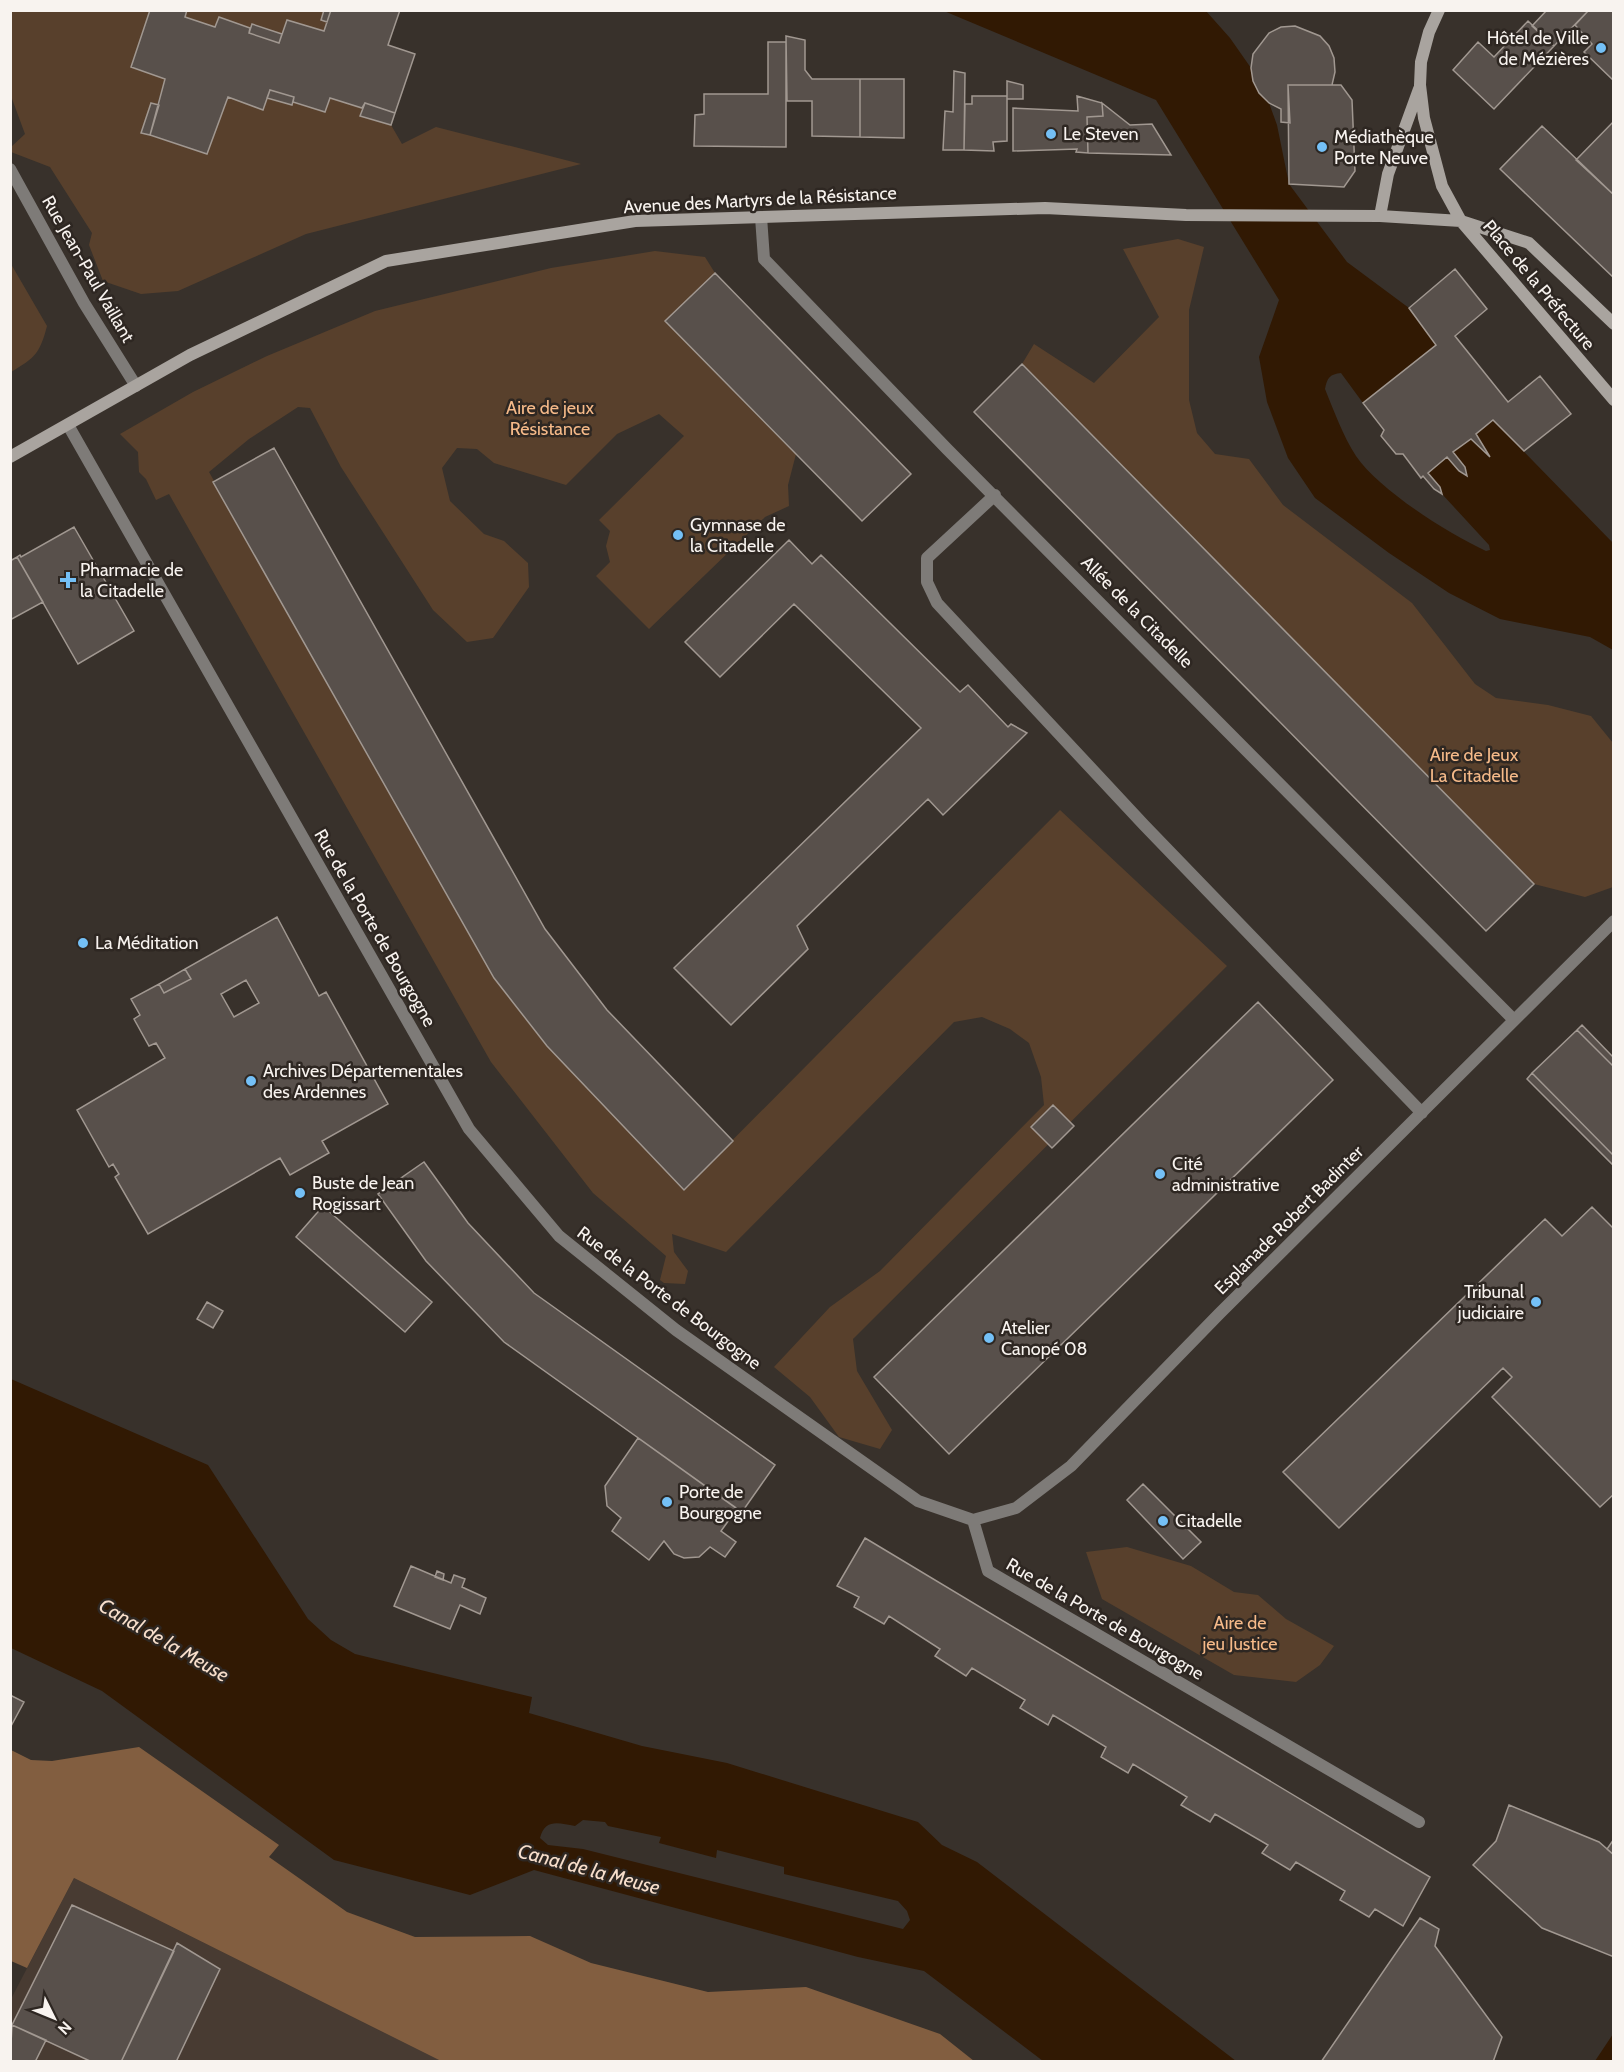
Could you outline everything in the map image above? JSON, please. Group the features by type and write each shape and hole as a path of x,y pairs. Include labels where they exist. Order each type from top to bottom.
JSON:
{"main road":[{"name":"Place de la Préfecture","path":"1439,10 1423,52 1420,85 1424,118 1442,186 1461,221 1614,400"},
{"name":"Place de la Préfecture","path":"1380,216 1388,174 1420,85"},
{"name":"Avenue des Martyrs de la Résistance","path":"10,457 190,355 386,261 635,221 1046,208 1203,215"},
{"name":"Place de la Préfecture","path":"1203,215 1380,216 1461,221"},
{"path":"1461,221 1529,243 1614,324"}],"street":[{"name":"Rue Jean-Paul Vaillant","path":"10,169 84,303 136,386"},
{"name":"Allée de la Citadelle","path":"761,217 764,259 1514,1020"},
{"name":"Rue de la Porte de Bourgogne","path":"68,425 469,1129 559,1236 676,1330 918,1501 973,1520 988,1571 1419,1822"},
{"path":"995,495 927,558 927,582 937,603 1144,825 1422,1113"},
{"name":"Esplanade Robert Badinter","path":"973,1520 1016,1508 1071,1466 1219,1314 1614,921"}],"shaded area":[{"path":"139,1747 279,1845 269,1857 347,1912 415,1937 530,1936 591,1963 708,1992 806,1987 940,2034 974,2061 441,2061 74,1878 27,1968 11,1961 11,1750 31,1760 52,1761"},
{"path":"74,1878 441,2061 11,2062 11,1999"}],"green space":[{"path":"187,10 324,10 321,19 327,22 324,31 282,34 252,24 250,28 219,17 215,27 185,17"},
{"path":"11,11 150,11 165,79 157,105 151,103 142,133 207,154 228,97 263,110 267,98 292,105 293,102 325,112 330,98 362,108 360,116 391,125 402,144 436,127 581,164 306,234 178,291 141,294 103,281 89,245 92,233 50,167 11,152 11,147 25,134 11,96"},
{"name":"Aire de Jeux La Citadelle","path":"1178,239 1204,247 1189,310 1189,400 1197,433 1215,454 1249,459 1283,505 1412,603 1475,684 1496,698 1548,705 1591,716 1613,743 1613,887 1585,897 1534,884 1022,364 1034,344 1094,383 1159,317 1123,249"},
{"name":"Aire de jeux Résistance","path":"655,251 705,257 715,273 666,321 796,454 788,485 789,506 765,517 649,629 596,576 610,562 606,546 610,531 599,520 684,436 659,414 617,434 566,485 494,463 477,449 457,448 442,468 450,501 484,534 504,541 528,563 529,587 493,638 467,642 433,610 341,467 310,408 298,407 249,439 209,472 494,978 547,1046 684,1189 1060,810 1227,966 853,1339 857,1371 892,1430 880,1449 839,1437 810,1397 774,1367 830,1307 880,1271 1044,1105 1041,1077 1029,1043 1010,1029 982,1017 954,1022 726,1252 672,1234 674,1252 688,1271 685,1284 664,1283 660,1280 666,1256 593,1193 491,1062 169,494 156,500 146,479 139,472 138,452 120,434 193,392 267,356 375,311 551,268"},
{"path":"11,264 47,326 39,349 26,363 11,372"},
{"name":"Aire de jeu Justice","path":"1127,1547 1191,1566 1234,1592 1258,1595 1286,1619 1334,1646 1320,1665 1296,1682 1234,1675 1102,1599 1086,1552"}],"water":[{"path":"944,11 1206,11 1230,38 1251,68 1253,81 1259,93 1269,103 1277,125 1289,184 1347,262 1409,308 1436,345 1363,403 1341,373 1334,374 1328,379 1325,389 1356,456 1397,497 1471,543 1486,551 1490,550 1489,545 1442,494 1440,487 1428,473 1447,457 1459,471 1466,475 1465,467 1453,452 1471,439 1490,456 1476,434 1493,420 1613,543 1613,650 1590,637 1500,619 1449,593 1389,553 1315,498 1288,458 1267,402 1259,357 1279,300 1156,100"},
{"name":"Canal de la Meuse","path":"11,1379 208,1465 308,1619 331,1640 355,1654 532,1697 529,1713 642,1746 727,1763 918,1822 942,1845 977,1862 1236,2061 1043,2061 924,1971 858,1957 534,1870 470,1895 334,1860 102,1691 11,1648","holes":["583,1820 605,1822 608,1826 661,1837 659,1843 716,1858 717,1850 784,1867 784,1874 898,1901 907,1911 910,1920 903,1929 583,1849 548,1845 540,1838 545,1827 553,1823 575,1826"]},
{"path":"1613,2034 1613,2061 1595,2061"}],"building":[{"path":"150,10 187,10 185,17 215,27 219,17 250,28 249,33 279,43 287,20 324,31 331,10 400,10 388,45 415,54 395,113 365,103 362,108 330,98 325,112 293,102 294,97 270,90 263,110 228,97 207,154 150,135 165,79 131,67"},
{"path":"324,10 331,10 327,22 321,20"},
{"path":"1547,10 1589,10 1554,46 1532,26"},
{"name":"Hôtel de Ville de Mézières","path":"1589,10 1614,10 1614,81 1584,52 1592,44 1575,25"},
{"path":"1528,21 1554,46 1494,109 1453,70 1478,42 1494,57"},
{"path":"252,24 282,34 279,43 249,33"},
{"path":"1295,26 1320,36 1329,46 1334,58 1335,72 1332,85 1288,85 1290,123 1281,122 1281,109 1269,103 1259,93 1253,81 1251,68 1253,54 1269,33 1281,27"},
{"path":"786,36 805,40 805,70 812,79 860,79 860,137 812,136 812,101 787,101"},
{"path":"768,42 786,42 786,147 694,146 695,115 704,114 704,94 768,94"},
{"path":"954,71 965,73 964,150 943,150 945,111 953,112"},
{"path":"860,79 904,79 904,138 860,137"},
{"path":"1007,81 1023,85 1023,99 1007,99"},
{"name":"Médiathèque Porte Neuve","path":"1288,85 1341,85 1352,100 1355,171 1344,187 1289,184"},
{"path":"270,90 294,97 292,105 267,98"},
{"path":"972,96 1007,96 1007,141 993,142 994,151 964,150 965,104 972,104"},
{"path":"1077,96 1102,103 1103,116 1087,117 1088,153 1076,152 1077,149 1013,151 1013,108 1078,111"},
{"path":"151,103 159,105 150,135 141,133"},
{"path":"365,103 395,113 391,125 360,116"},
{"path":"1102,103 1130,125 1152,124 1171,155 1088,153 1087,117 1103,116"},
{"path":"1614,121 1614,195 1576,160"},
{"path":"1542,126 1614,195 1614,278 1500,169"},
{"path":"1455,269 1487,309 1455,336 1508,402 1540,376 1571,414 1524,451 1493,420 1476,434 1490,457 1471,439 1453,452 1465,467 1467,476 1459,471 1447,457 1428,473 1440,487 1442,494 1434,489 1423,476 1421,478 1403,454 1396,454 1381,436 1384,430 1363,403 1436,345 1409,308"},
{"path":"715,273 911,474 862,521 665,321"},
{"path":"1022,364 1534,884 1486,931 974,412"},
{"path":"274,448 545,929 607,1010 733,1141 684,1190 547,1046 494,978 213,482"},
{"path":"74,527 134,631 78,664 17,557 20,555 21,557"},
{"path":"789,540 812,564 821,555 960,692 968,685 1008,727 1011,724 1027,733 943,815 928,799 797,926 808,949 731,1025 674,968 921,728 794,604 720,677 685,642"},
{"path":"17,557 43,602 10,620 10,561"},
{"name":"Archives Départementales des Ardennes","path":"277,917 319,996 326,992 388,1104 322,1141 329,1153 290,1175 280,1158 148,1234 115,1177 119,1174 113,1164 109,1167 77,1110 165,1058 156,1043 149,1046 134,1019 140,1015 131,999 159,984 164,993 191,979 185,969","holes":["246,980 259,1003 234,1017 221,994"]},
{"path":"185,969 191,979 164,993 159,984"},
{"name":"Cité administrative","path":"1258,1002 1333,1080 949,1454 874,1377"},
{"path":"1582,1025 1614,1058 1614,1067 1577,1030"},
{"path":"1577,1030 1614,1067 1614,1156 1532,1073"},
{"path":"1532,1073 1614,1156 1613,1165 1527,1079"},
{"path":"1053,1105 1074,1126 1052,1148 1031,1127"},
{"path":"424,1162 468,1223 534,1293 775,1465 742,1512 504,1342 426,1261 378,1194"},
{"path":"323,1206 432,1302 405,1332 296,1237"},
{"name":"Tribunal judiciaire","path":"1592,1207 1614,1229 1614,1494 1600,1507 1492,1397 1512,1377 1503,1368 1339,1528 1283,1472 1545,1219 1562,1236"},
{"path":"207,1302 223,1311 213,1328 197,1319"},
{"name":"Porte de Bourgogne","path":"638,1438 737,1509 721,1531 736,1542 725,1557 710,1547 699,1557 684,1558 674,1554 664,1541 649,1560 612,1531 621,1518 607,1506 605,1486"},
{"name":"Citadelle","path":"1143,1484 1201,1542 1183,1559 1127,1500"},
{"path":"865,1538 1430,1877 1403,1926 1375,1909 1369,1917 1340,1900 1345,1891 1296,1862 1290,1870 1262,1853 1268,1845 1215,1814 1210,1822 1181,1805 1187,1797 1133,1764 1128,1773 1101,1757 1106,1747 1053,1715 1048,1725 1020,1708 1025,1700 972,1668 966,1676 935,1656 940,1649 889,1616 884,1624 854,1607 859,1597 837,1586"},
{"path":"411,1566 451,1583 454,1575 465,1579 462,1587 486,1598 480,1614 460,1605 450,1629 394,1606"},
{"path":"437,1571 444,1574 443,1580 435,1577"},
{"path":"10,1695 24,1702 10,1728"},
{"path":"1509,1805 1599,1842 1614,1855 1614,1957 1542,1928 1473,1865 1496,1841"},
{"path":"1614,1839 1614,1855 1607,1849"},
{"path":"72,1905 174,1951 121,2062 92,2062 12,2025"},
{"path":"1420,1918 1439,1929 1435,1946 1502,2037 1493,2062 1321,2062"},
{"path":"177,1943 220,1969 176,2062 121,2062"},
{"path":"12,2025 46,2040 35,2062 10,2062"}],"place":[{"name":"Hôtel de Ville de Mézières","path":"1601,48"},
{"name":"Le Steven","path":"1051,134"},
{"name":"Médiathèque Porte Neuve","path":"1322,147"},
{"name":"Gymnase de la Citadelle","path":"678,535"},
{"name":"Pharmacie de la Citadelle","path":"68,580"},
{"name":"La Méditation","path":"83,943"},
{"name":"Archives Départementales des Ardennes","path":"251,1081"},
{"name":"Cité administrative","path":"1160,1174"},
{"name":"Buste de Jean Rogissart","path":"300,1193"},
{"name":"Tribunal judiciaire","path":"1536,1302"},
{"name":"Atelier Canopé 08","path":"989,1338"},
{"name":"Porte de Bourgogne","path":"667,1502"},
{"name":"Citadelle","path":"1163,1521"}]}
